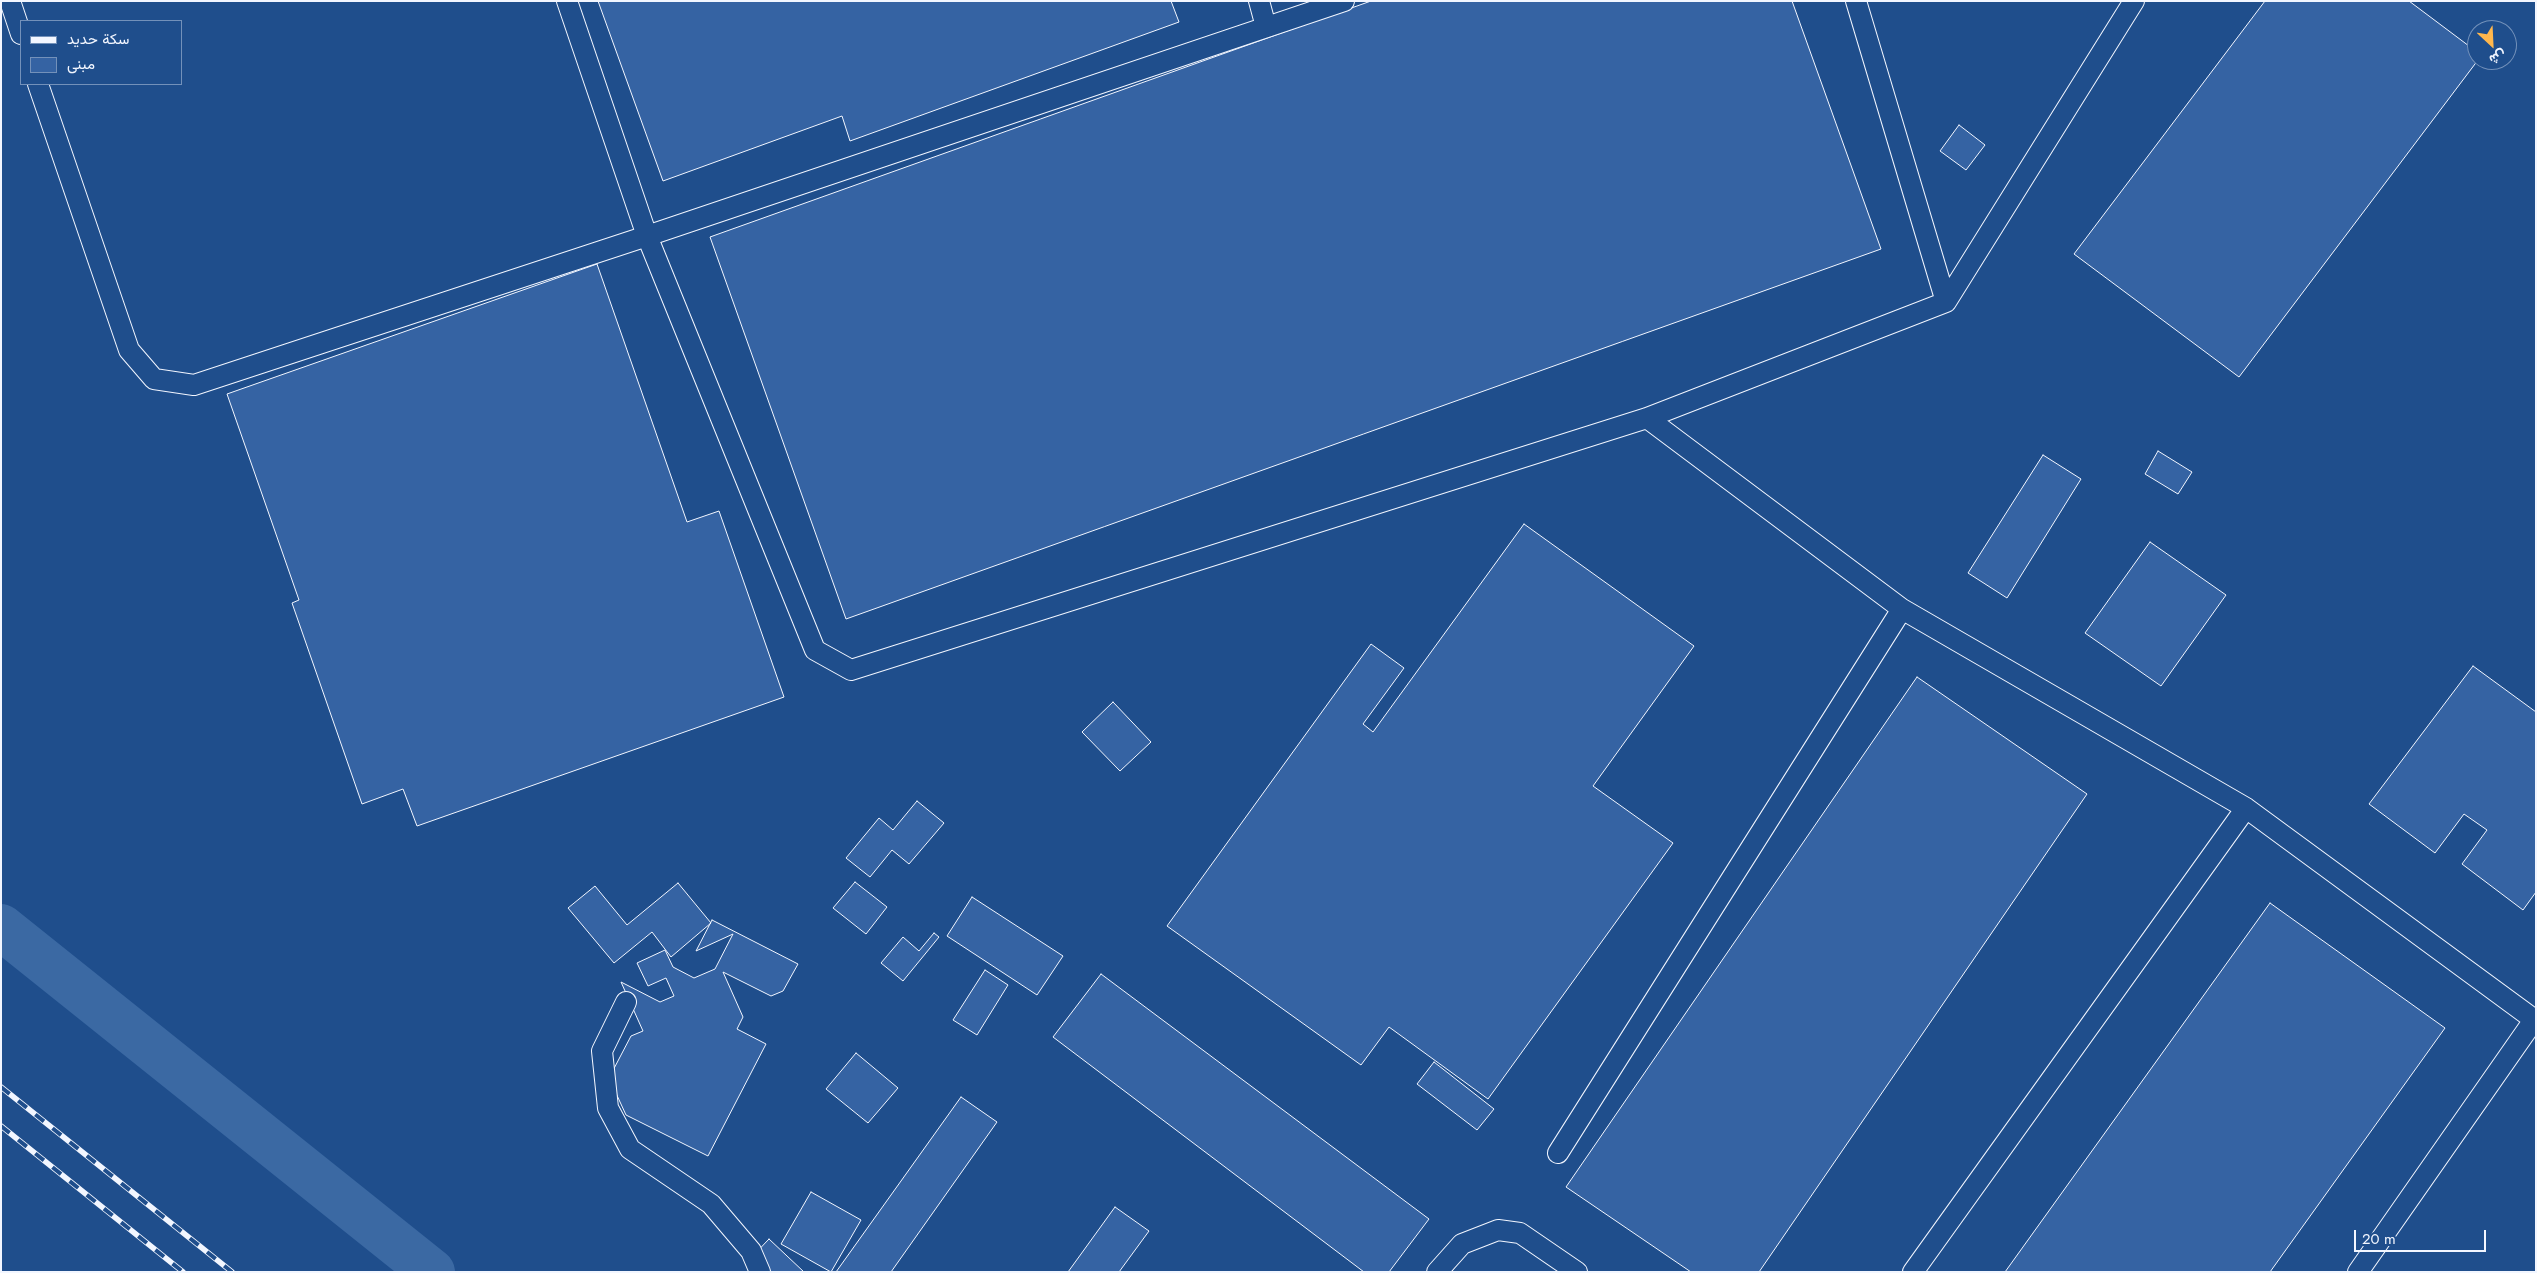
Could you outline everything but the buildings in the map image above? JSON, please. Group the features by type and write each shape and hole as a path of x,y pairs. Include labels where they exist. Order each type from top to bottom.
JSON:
{"lane":[{"path":"10,1 20,31"},
{"path":"567,1 647,236 815,650 851,670 1647,418 1946,302 2134,1"},
{"path":"1258,1 1266,27"},
{"path":"38,85 129,350 154,379 194,385 647,236 1344,1"},
{"path":"1856,1 1946,302"},
{"path":"1647,418 1902,609 2246,808 2535,1021 2358,1272"},
{"path":"1558,1153 1902,609"},
{"path":"1913,1272 2246,808"},
{"path":"626,1002 602,1051 608,1108 630,1149 711,1204 751,1251 760,1272"},
{"path":"1437,1272 1462,1244 1498,1230 1520,1233 1577,1272"}],"waterway":[{"path":"1,927 432,1272"}],"railway":[{"path":"1,1087 232,1272"},
{"path":"1,1126 183,1272"}]}
